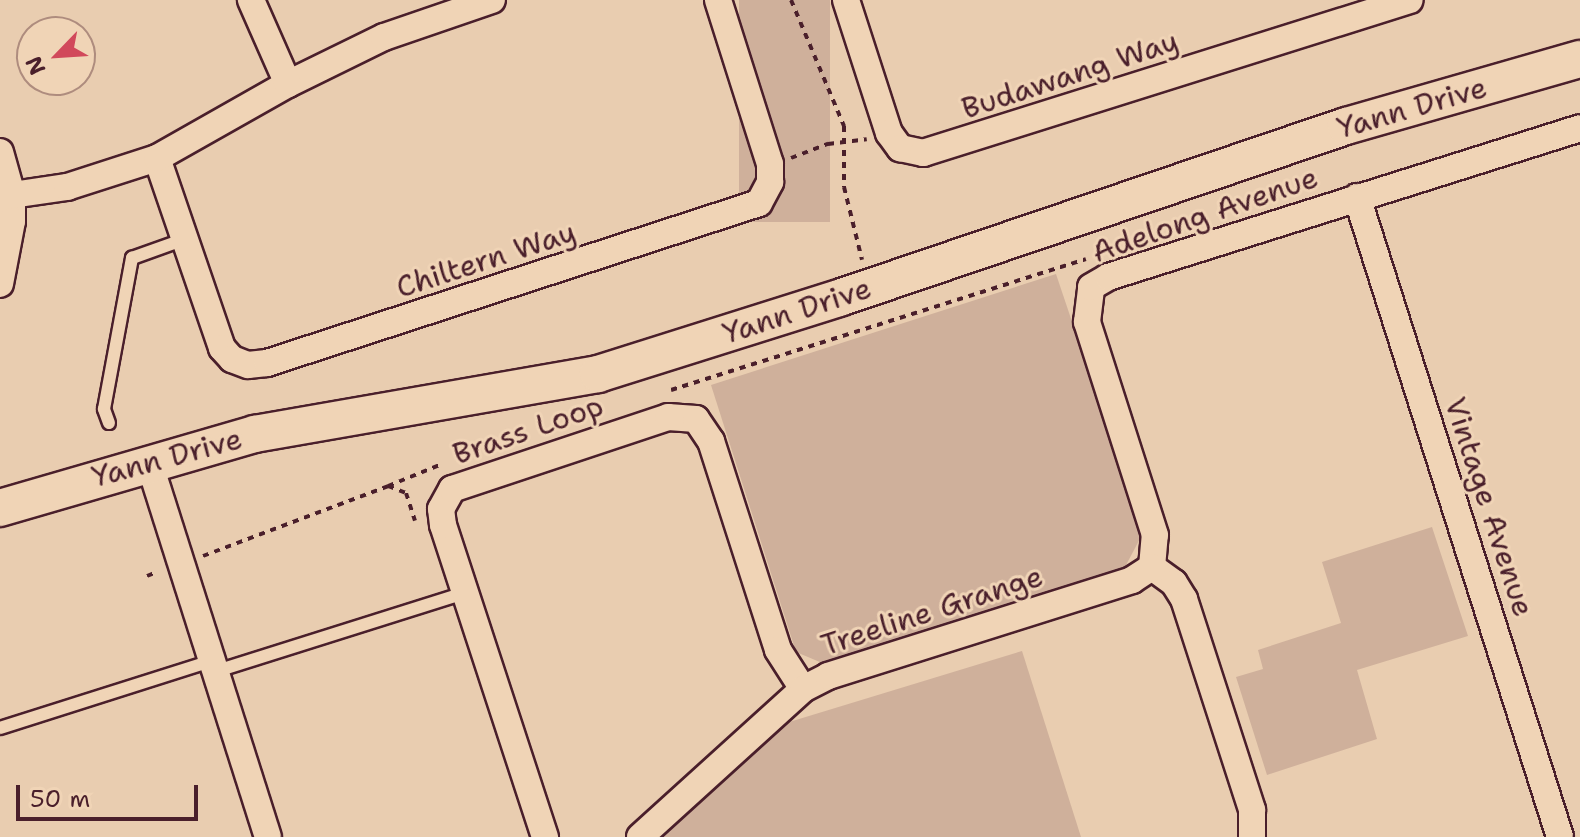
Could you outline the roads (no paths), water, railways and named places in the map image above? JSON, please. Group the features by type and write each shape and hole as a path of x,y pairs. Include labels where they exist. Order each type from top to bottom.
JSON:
{"street":[{"path":"251,0 288,84"},
{"path":"12,195 67,187 157,158 288,84 384,37 492,0"},
{"name":"Chiltern Way","path":"157,158 222,348 232,359 248,365 267,363 750,209 766,195 770,164 718,0"},
{"name":"Budawang Way","path":"846,0 889,133 911,152 936,151 1410,0"},
{"name":"Yann Drive","path":"0,508 149,462 255,434 598,374 870,288 1346,126 1580,59"},
{"name":"Adelong Avenue","path":"1152,567 1155,535 1087,322 1091,287 1108,277 1580,128"},
{"path":"0,152 12,195 0,284"},
{"name":"Vintage Avenue","path":"1357,197 1560,837"},
{"name":"Brass Loop","path":"545,837 443,525 441,509 447,493 470,480 685,415 696,419 711,441 778,650 803,689"},
{"path":"149,462 268,837"},
{"path":"1152,567 1174,583 1184,599 1252,810 1252,837"},
{"name":"Treeline Grange","path":"640,837 803,689 828,676 1132,580 1152,567"}],"lane":[{"path":"109,423 104,409 132,258 185,239"},
{"path":"0,728 465,593"}]}
